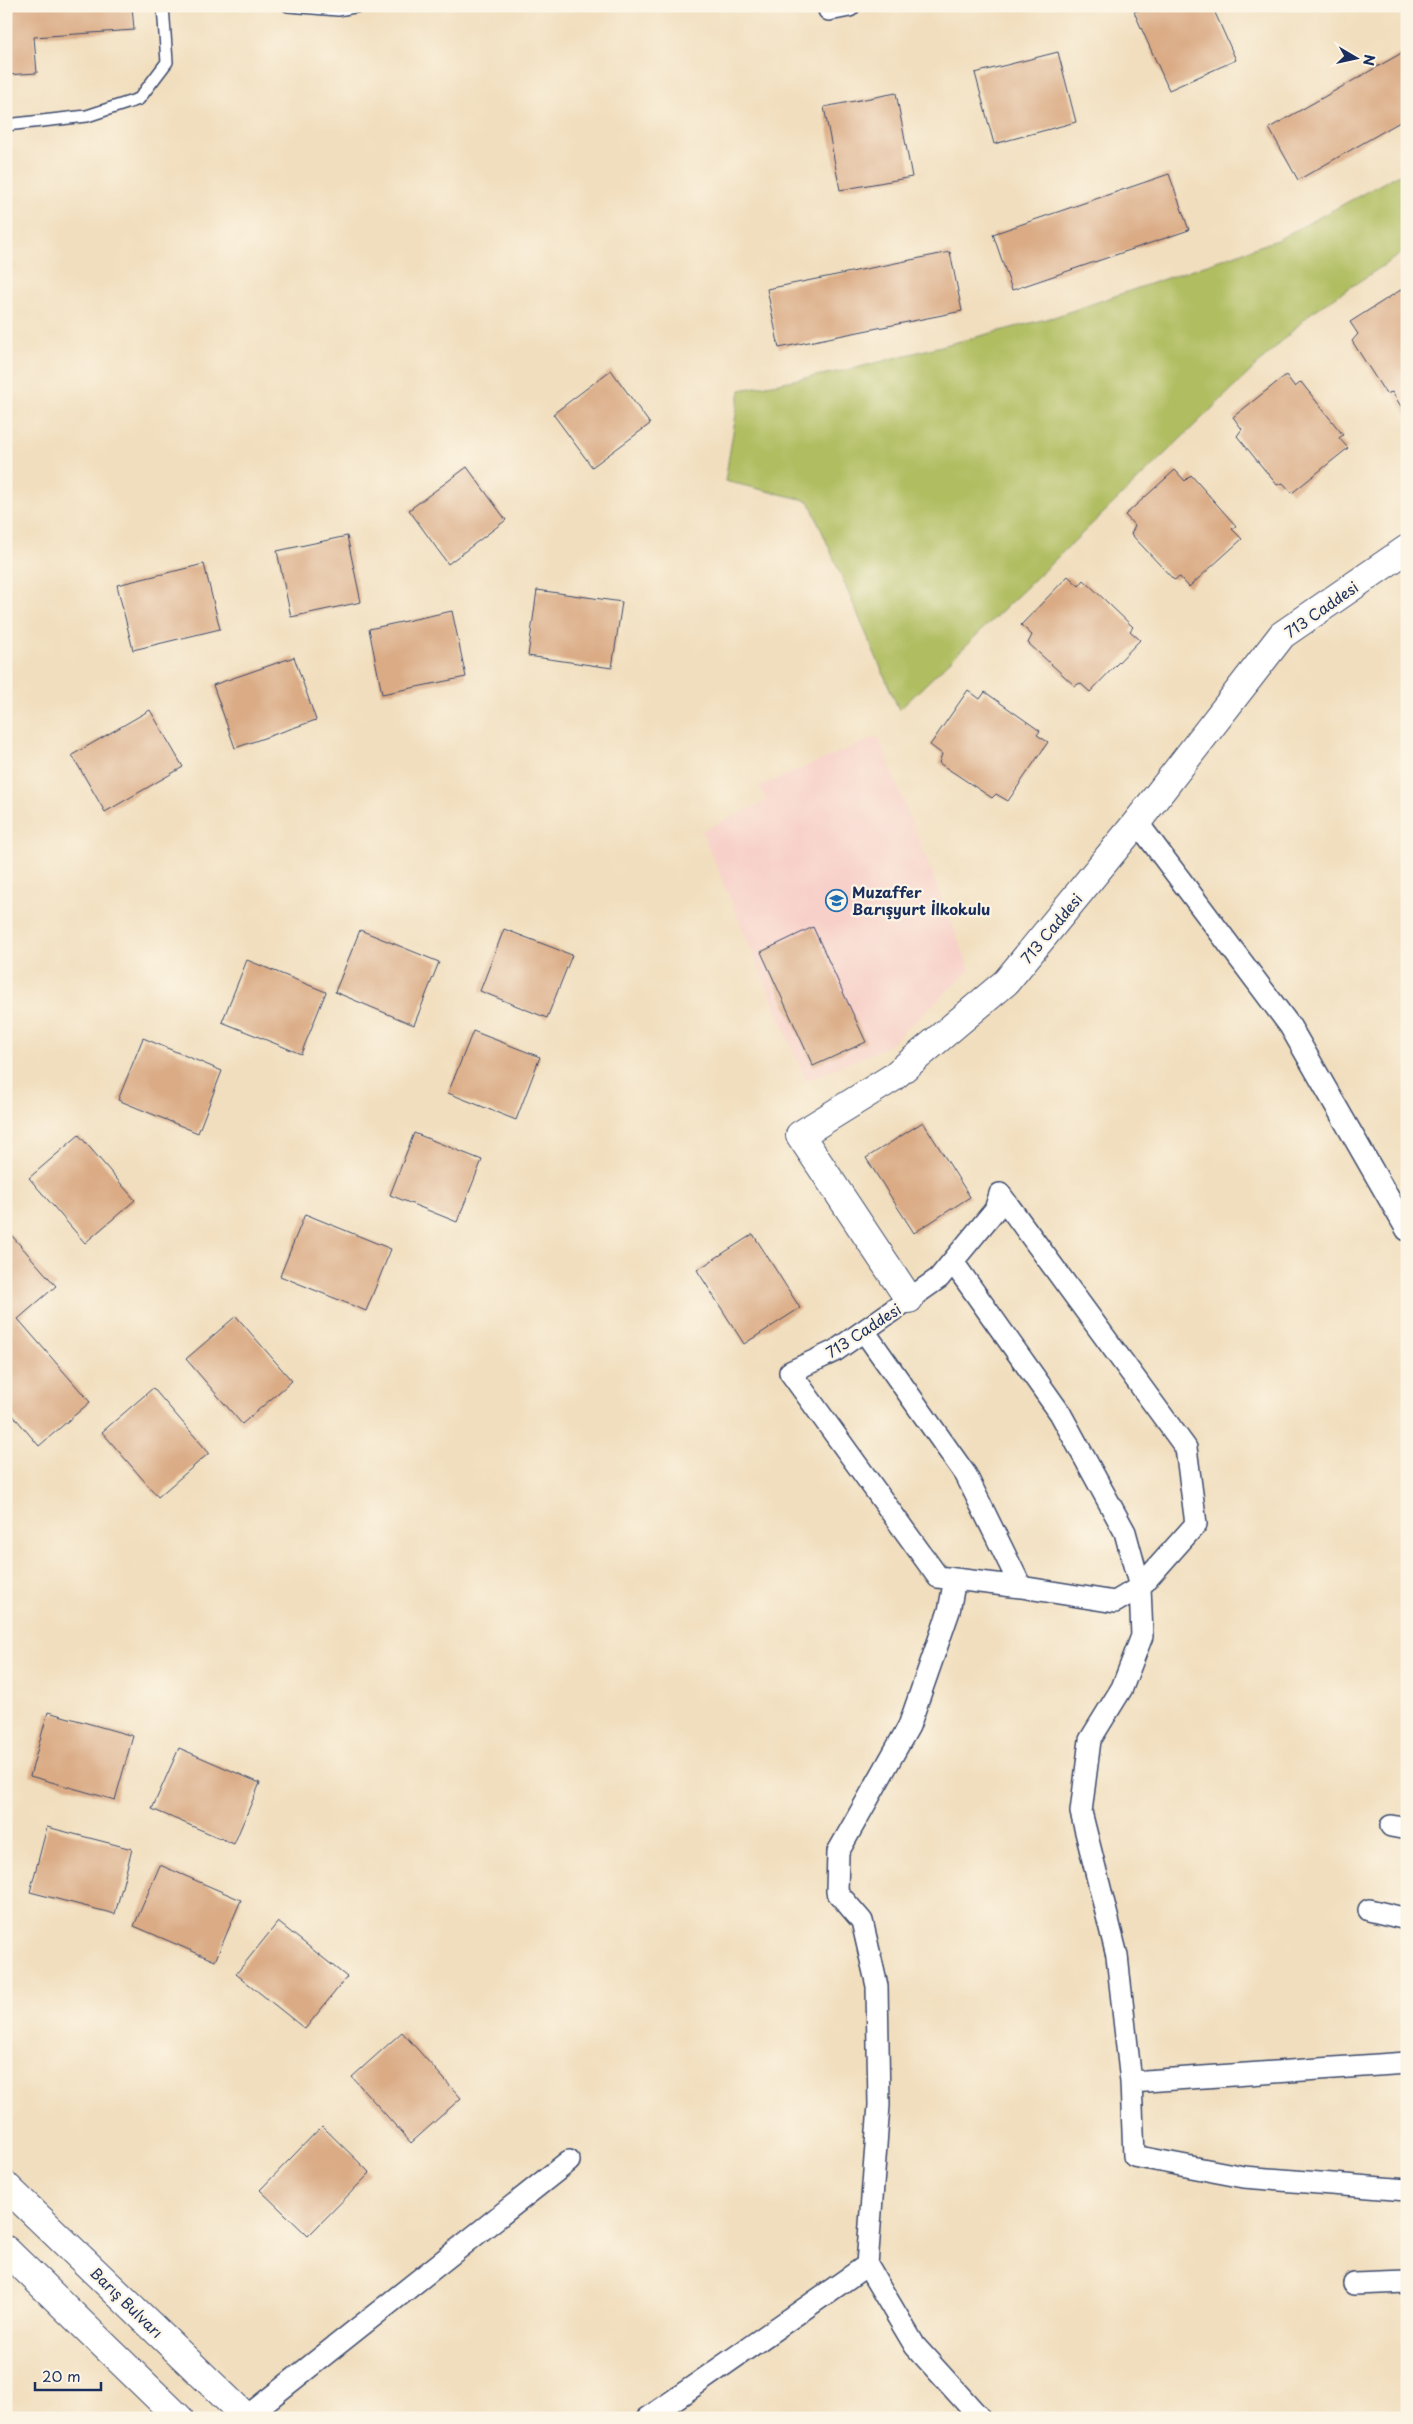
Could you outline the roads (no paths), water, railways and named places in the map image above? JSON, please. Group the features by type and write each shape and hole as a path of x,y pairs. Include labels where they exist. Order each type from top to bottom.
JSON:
{"street":[{"name":"713 Caddesi","path":"909,1299 800,1135 892,1078 1006,982 1138,822 1282,635 1407,549"},
{"path":"1138,822 1290,1026 1407,1230"},
{"name":"713 Caddesi","path":"955,1579 938,1577 790,1372 835,1351 940,1278 995,1210 1000,1194 1186,1448 1196,1524 1140,1587"},
{"path":"953,1262 1060,1413 1125,1532 1140,1587 1142,1636 1122,1688 1090,1740 1082,1812 1117,1956 1131,2082 1134,2156 1244,2177 1407,2190"},
{"path":"864,1331 966,1475 1021,1587"},
{"path":"980,2418 915,2346 867,2265 879,2105 877,1986 862,1921 838,1892 838,1852 909,1726 949,1611 955,1579 1115,1602 1140,1587"},
{"path":"1369,1910 1407,1919"},
{"path":"1131,2082 1407,2063"},
{"path":"247,2417 569,2161"},
{"name":"Barış Bulvarı","path":"6,2186 247,2417"},
{"path":"6,2250 179,2418"},
{"path":"648,2418 867,2265"},
{"path":"1354,2284 1407,2282"}],"lane":[{"path":"6,125 87,116 139,99 167,62 163,6"},
{"path":"288,6 338,10 359,6"}],"place":[{"name":"Muzaffer Barışyurt İlkokulu","path":"836,900"}]}
